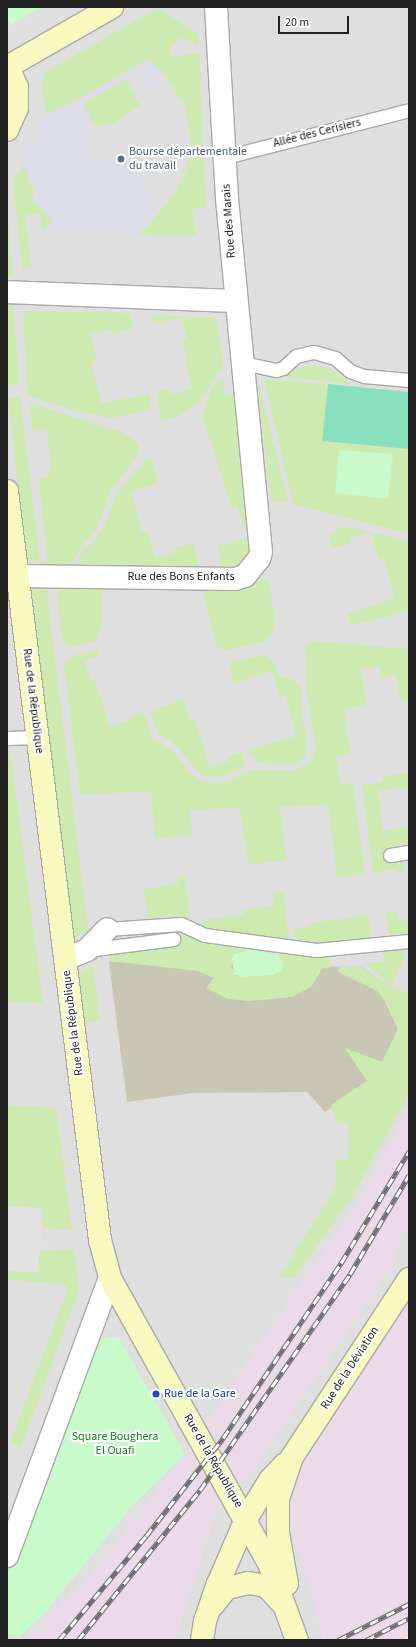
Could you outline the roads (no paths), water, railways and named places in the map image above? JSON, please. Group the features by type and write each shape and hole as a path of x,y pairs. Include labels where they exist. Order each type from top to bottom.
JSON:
{"street":[{"path":"7,130 17,108 17,87 8,65 112,7"},
{"name":"Rue des Marais","path":"216,7 235,301 243,363"},
{"path":"7,292 235,301"},
{"name":"Rue des Bons Enfants","path":"17,576 234,579 245,576 261,552 243,363"},
{"name":"Rue de la République","path":"7,491 100,1240 110,1278 246,1519 270,1566 296,1636"},
{"path":"65,959 87,950 107,929"},
{"path":"7,1556 110,1278"},
{"name":"Rue de la Déviation","path":"246,1519 270,1480 292,1457 409,1279"},
{"name":"Rue de la Déviation","path":"292,1457 278,1499 277,1518 296,1636"},
{"name":"Rue de la République","path":"202,1640 209,1611 226,1564 246,1519"},
{"path":"209,1611 227,1588 248,1583 266,1586 288,1612"}],"lane":[{"name":"Allée des Cerisiers","path":"225,156 409,110"},
{"path":"243,363 276,370 283,368 296,356 314,352 335,358 350,370 364,376 409,380"},
{"path":"7,738 38,737"},
{"path":"390,855 409,852"},
{"path":"107,929 181,924 205,935 316,950 409,941"},
{"path":"87,950 173,939"}],"railway":[{"path":"59,1640 146,1536 223,1438 341,1263 409,1151"},
{"path":"78,1640 200,1490 350,1274 409,1175"},
{"path":"338,1640 409,1604"},
{"path":"366,1640 409,1618"}],"place":[{"name":"Bourse départementale du travail","path":"121,159"},
{"name":"Rue de la Gare","path":"156,1394"}],"park label":[{"name":"Square Boughera El Ouafi","path":"115,1444"}]}
